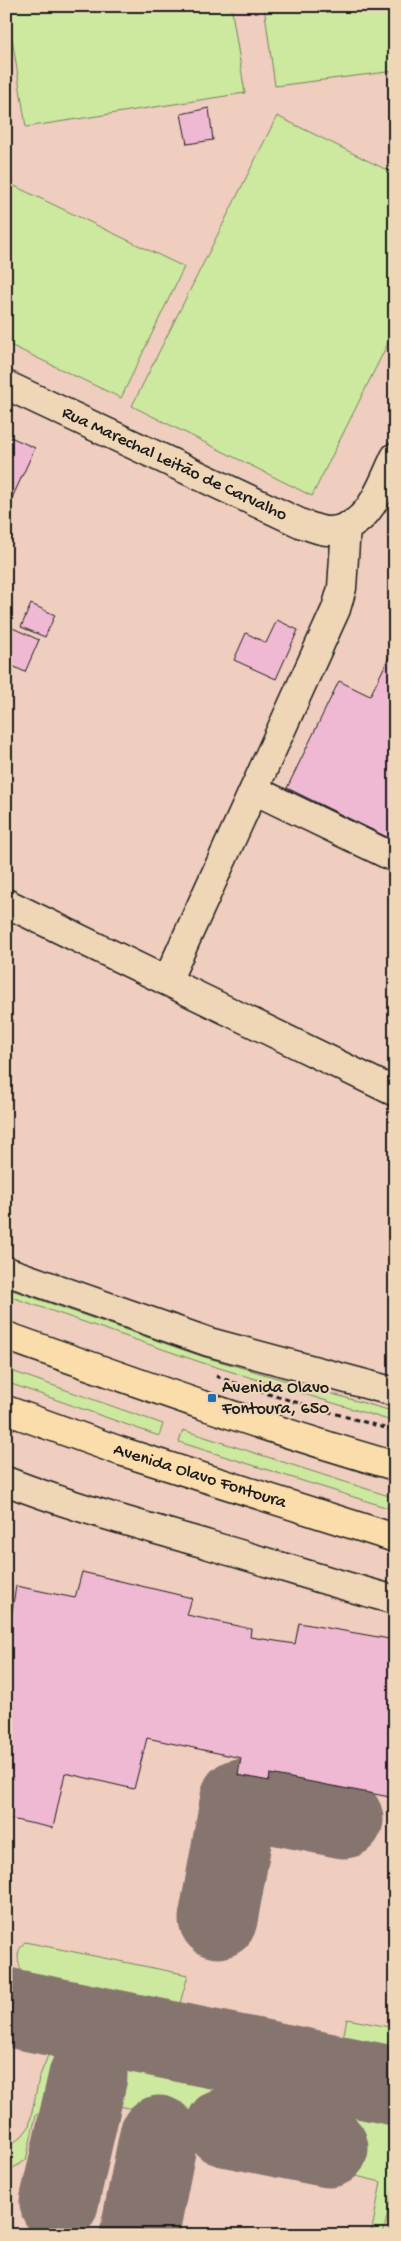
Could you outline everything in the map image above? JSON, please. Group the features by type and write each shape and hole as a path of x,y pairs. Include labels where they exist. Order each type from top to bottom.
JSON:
{"main road":[{"path":"6,1336 209,1409 301,1439 395,1466"},
{"name":"Avenida Olavo Fontoura","path":"6,1410 120,1451 395,1538"}],"street":[{"name":"Rua Marechal Leitão de Carvalho","path":"6,385 302,524 327,531 346,527"},
{"path":"166,980 336,609 342,588 346,527 362,518 372,504 395,457"},
{"path":"254,790 395,858"},
{"path":"6,903 395,1092"},
{"path":"6,1272 209,1342 395,1392"},
{"path":"6,1481 54,1500 211,1545 331,1583 395,1600"}],"green space":[{"path":"7,6 231,6 245,93 26,127"},
{"path":"264,6 395,6 395,71 275,86"},
{"path":"277,116 395,174 395,329 312,496 132,406"},
{"path":"6,182 184,267 121,398 6,343"},
{"path":"6,1288 201,1356 395,1412 395,1422 200,1362 6,1295"},
{"path":"6,1369 163,1424 159,1436 6,1382"},
{"path":"183,1430 395,1498 395,1510 179,1442"},
{"path":"25,1942 188,1975 178,2010 26,1979 18,1960 19,1951"},
{"path":"347,2019 395,2028 395,2054 342,2043"},
{"path":"51,2048 56,2049 60,2058 63,2078 61,2088 53,2104 46,2111 36,2115 26,2160 10,2170 6,2190 6,2149 22,2136 29,2127 39,2078"},
{"path":"129,2064 219,2083 224,2091 229,2109 226,2126 222,2133 215,2140 206,2144 144,2132 148,2112 105,2103 112,2080"},
{"path":"359,2109 395,2116 395,2180 383,2235 371,2235 381,2182 344,2172 336,2167 331,2160 329,2151 337,2122"}],"building":[{"path":"209,108 213,140 187,144 181,114"},
{"path":"6,435 35,448 6,511"},
{"path":"31,604 55,615 45,637 21,627"},
{"path":"277,620 298,630 276,679 234,660 246,633 266,643"},
{"path":"6,625 39,640 25,672 6,663"},
{"path":"395,645 395,841 287,788 339,681 370,696"},
{"path":"82,1572 192,1598 187,1615 251,1629 250,1637 295,1644 299,1623 395,1640 395,1798 270,1774 269,1781 238,1775 241,1758 147,1738 134,1789 65,1773 53,1828 6,1818 6,1649 16,1586 75,1598"}],"taxiway":[{"path":"218,1919 240,1798 344,1819"},
{"path":"6,2007 395,2086"},
{"path":"59,2203 88,2076"},
{"path":"225,2127 329,2148"},
{"path":"139,2235 159,2135"}],"place":[{"name":"Avenida Olavo Fontoura, 650","path":"212,1398"}]}
